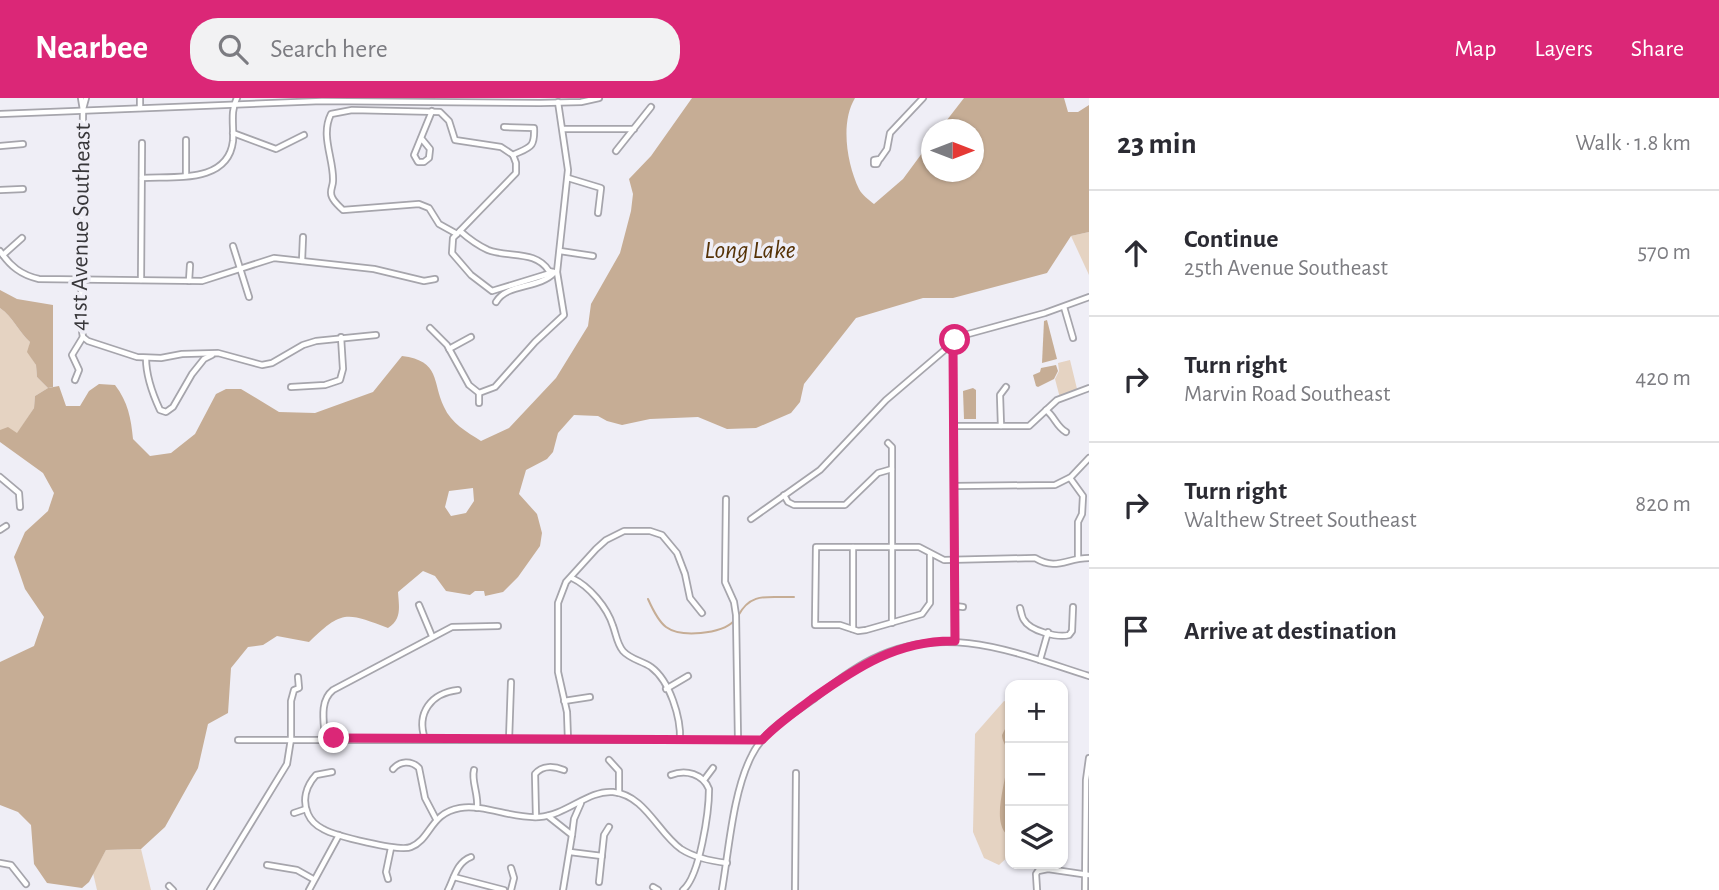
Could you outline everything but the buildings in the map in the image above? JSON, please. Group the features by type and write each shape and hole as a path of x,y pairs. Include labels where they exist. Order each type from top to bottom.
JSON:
{"street":[{"name":"41st Avenue Southeast","path":"75,380 79,370 72,355 83,337 83,98"},
{"path":"140,98 140,108"},
{"path":"227,98 233,105"},
{"path":"142,178 211,172 222,165 229,154 233,134 233,105 237,98"},
{"path":"0,114 322,100 558,103 599,98"},
{"path":"879,160 887,149 890,133 923,98"},
{"path":"480,393 495,387 535,342 562,319 564,307 556,272 568,178 558,103"},
{"path":"616,151 651,107"},
{"path":"556,272 492,291 471,275 452,253 453,238 459,233 516,173 513,156 501,147 455,140 449,121 444,115 432,111 352,110 331,114 327,121 328,155 334,181 330,193 343,210 419,204 429,208 442,226 459,233 486,249 537,258 549,271 556,272"},
{"path":"421,138 428,145 431,154 424,162 418,162 414,155 432,111"},
{"path":"505,127 534,128 535,141 531,147 513,156"},
{"path":"563,130 634,129"},
{"path":"233,134 276,149 304,135"},
{"path":"186,140 186,176"},
{"path":"141,280 142,143"},
{"path":"0,146 23,145"},
{"path":"568,178 601,188 598,213"},
{"path":"0,190 23,189"},
{"path":"302,261 303,237"},
{"path":"22,238 1,253 16,269 30,277 206,280 274,258 374,270 424,281 436,279"},
{"path":"233,246 249,297"},
{"path":"559,251 593,256"},
{"path":"189,281 190,265"},
{"path":"496,302 498,297 506,292 548,279 556,272"},
{"path":"751,519 828,463 886,400 955,340 966,334 1064,307 1089,297"},
{"path":"1064,307 1073,338"},
{"path":"430,328 444,340 469,385 480,393"},
{"path":"83,337 102,346 146,358 193,353 216,354 267,365 311,342 376,335"},
{"path":"291,387 311,387 340,380 343,369 341,337"},
{"path":"449,349 471,337"},
{"path":"953,344 955,641"},
{"path":"146,358 156,402 160,410 166,412 173,407 201,362 216,354"},
{"path":"1001,426 1000,395 1006,387"},
{"path":"954,426 1029,426 1057,400 1089,388"},
{"path":"479,403 480,393"},
{"path":"1046,410 1054,416 1057,426 1066,432"},
{"path":"888,443 892,447 892,623"},
{"path":"955,486 1047,485 1064,482 1089,458"},
{"path":"783,495 794,505 842,506 851,502 878,473 892,469"},
{"path":"0,477 19,493 20,507"},
{"path":"1070,478 1083,496 1082,514 1078,522 1078,558"},
{"path":"726,499 725,582 734,602 736,615 738,740"},
{"path":"0,530 6,526"},
{"path":"568,740 567,712 558,672 558,603 561,590 596,549 619,533 642,530 657,533 667,540 677,553 690,598 702,612"},
{"path":"930,553 930,603 922,614 866,630 840,625 815,625 816,547 919,547 944,560 1035,558 1048,565 1089,558"},
{"path":"853,547 853,629"},
{"path":"571,578 596,597 604,608 622,649 652,669 666,689 679,716 680,740"},
{"path":"419,605 432,636"},
{"path":"955,606 963,607"},
{"path":"1020,608 1023,619 1030,626 1063,636 1072,631 1073,607"},
{"path":"324,738 326,695 347,681 452,627 498,626"},
{"path":"1040,660 1048,632"},
{"path":"722,890 743,778 751,756 762,740 788,718 840,679 874,658 911,645 955,641 982,644 1089,676"},
{"path":"666,689 688,676"},
{"path":"210,890 287,764 291,739 291,701 294,690 299,688 298,677"},
{"path":"509,740 510,682"},
{"path":"425,739 421,722 425,707 437,697 458,690"},
{"path":"564,701 590,697"},
{"path":"238,740 762,740"},
{"path":"1085,890 1086,780 1089,758"},
{"path":"609,760 619,771 619,793"},
{"path":"393,769 404,762 414,763 419,768 425,797 436,819"},
{"path":"536,817 535,774 545,767 564,771"},
{"path":"704,780 713,768"},
{"path":"474,770 477,808"},
{"path":"332,772 321,773 312,779 306,790 307,809 317,825 339,835 391,848 412,847 420,841 436,819 458,808 477,808 512,816 547,816 562,813 594,794 619,793 636,801 676,845 698,858 727,863"},
{"path":"671,775 683,772 704,780 709,786 698,858 690,882 683,890"},
{"path":"794,890 796,773"},
{"path":"563,890 574,819 581,803"},
{"path":"294,813 307,809"},
{"path":"547,816 572,835"},
{"path":"599,882 604,835 609,827"},
{"path":"309,890 339,835"},
{"path":"388,878 386,873 391,848"},
{"path":"570,852 602,856"},
{"path":"448,890 464,859 471,857"},
{"path":"0,863 11,865 26,884"},
{"path":"267,865 298,870 313,879"},
{"path":"511,868 514,878 511,890"},
{"path":"1037,890 1036,874 1044,870 1087,875"},
{"path":"454,877 504,890"}],"shaded area":[{"path":"1089,232 1089,275 1071,236"},
{"path":"0,290 17,299 53,305 53,387 48,388 37,377 36,365 27,352 30,342 0,308"},
{"path":"0,308 30,342 28,352 36,365 37,377 48,388 35,396 34,408 17,434 0,430"},
{"path":"1070,360 1078,393 1060,398 1055,379 1059,371 1058,363"},
{"path":"1005,701 1005,860 999,865 984,858 973,832 975,734"},
{"path":"141,849 151,890 97,890 93,873 106,850"}],"water":[{"name":"Long Lake","path":"692,98 855,98 850,108 847,131 851,168 859,189 874,204 903,179 921,155 921,182 984,182 984,119 948,119 964,98 1064,98 1068,112 1078,112 1089,105 1089,232 1071,236 1047,273 953,298 923,298 856,318 804,384 800,402 791,413 756,428 727,429 698,417 650,419 622,425 598,416 574,415 558,433 553,452 547,459 526,470 519,494 537,514 542,533 540,546 518,577 503,592 485,596 484,591 475,591 470,595 446,591 435,576 423,571 398,592 398,617 388,628 363,619 345,617 329,624 309,642 277,636 263,645 248,647 231,668 228,713 208,724 198,768 165,827 141,849 106,850 89,882 82,888 47,883 34,864 31,825 18,812 0,805 0,662 34,646 44,617 25,589 14,557 25,532 48,511 54,493 43,473 0,442 0,430 8,427 17,433 34,408 35,396 48,388 59,386 66,406 80,406 89,391 99,384 115,385 128,410 133,439 150,456 171,453 195,434 216,394 226,389 241,389 279,412 315,413 373,392 402,356 415,359 429,368 447,413 460,427 481,441 509,428 556,378 588,326 591,304 620,253 631,211 633,194 629,179 651,156","holes":["473,488 474,501 466,513 451,516 445,507 449,491"]},
{"path":"1047,320 1057,359 1042,363 1044,321"},
{"path":"1056,365 1058,371 1054,379 1036,386 1033,375 1040,372 1041,368"},
{"path":"973,388 976,390 976,419 964,419 963,391"},
{"path":"1005,773 1005,832 1000,818"}],"waterway":[{"path":"738,616 743,608 755,599 794,597"},
{"path":"648,599 660,621 666,627 681,633 711,632 734,621"}],"route":[{"path":"334,738 762,740 840,679 874,658 911,645 955,641 955,340"}]}
